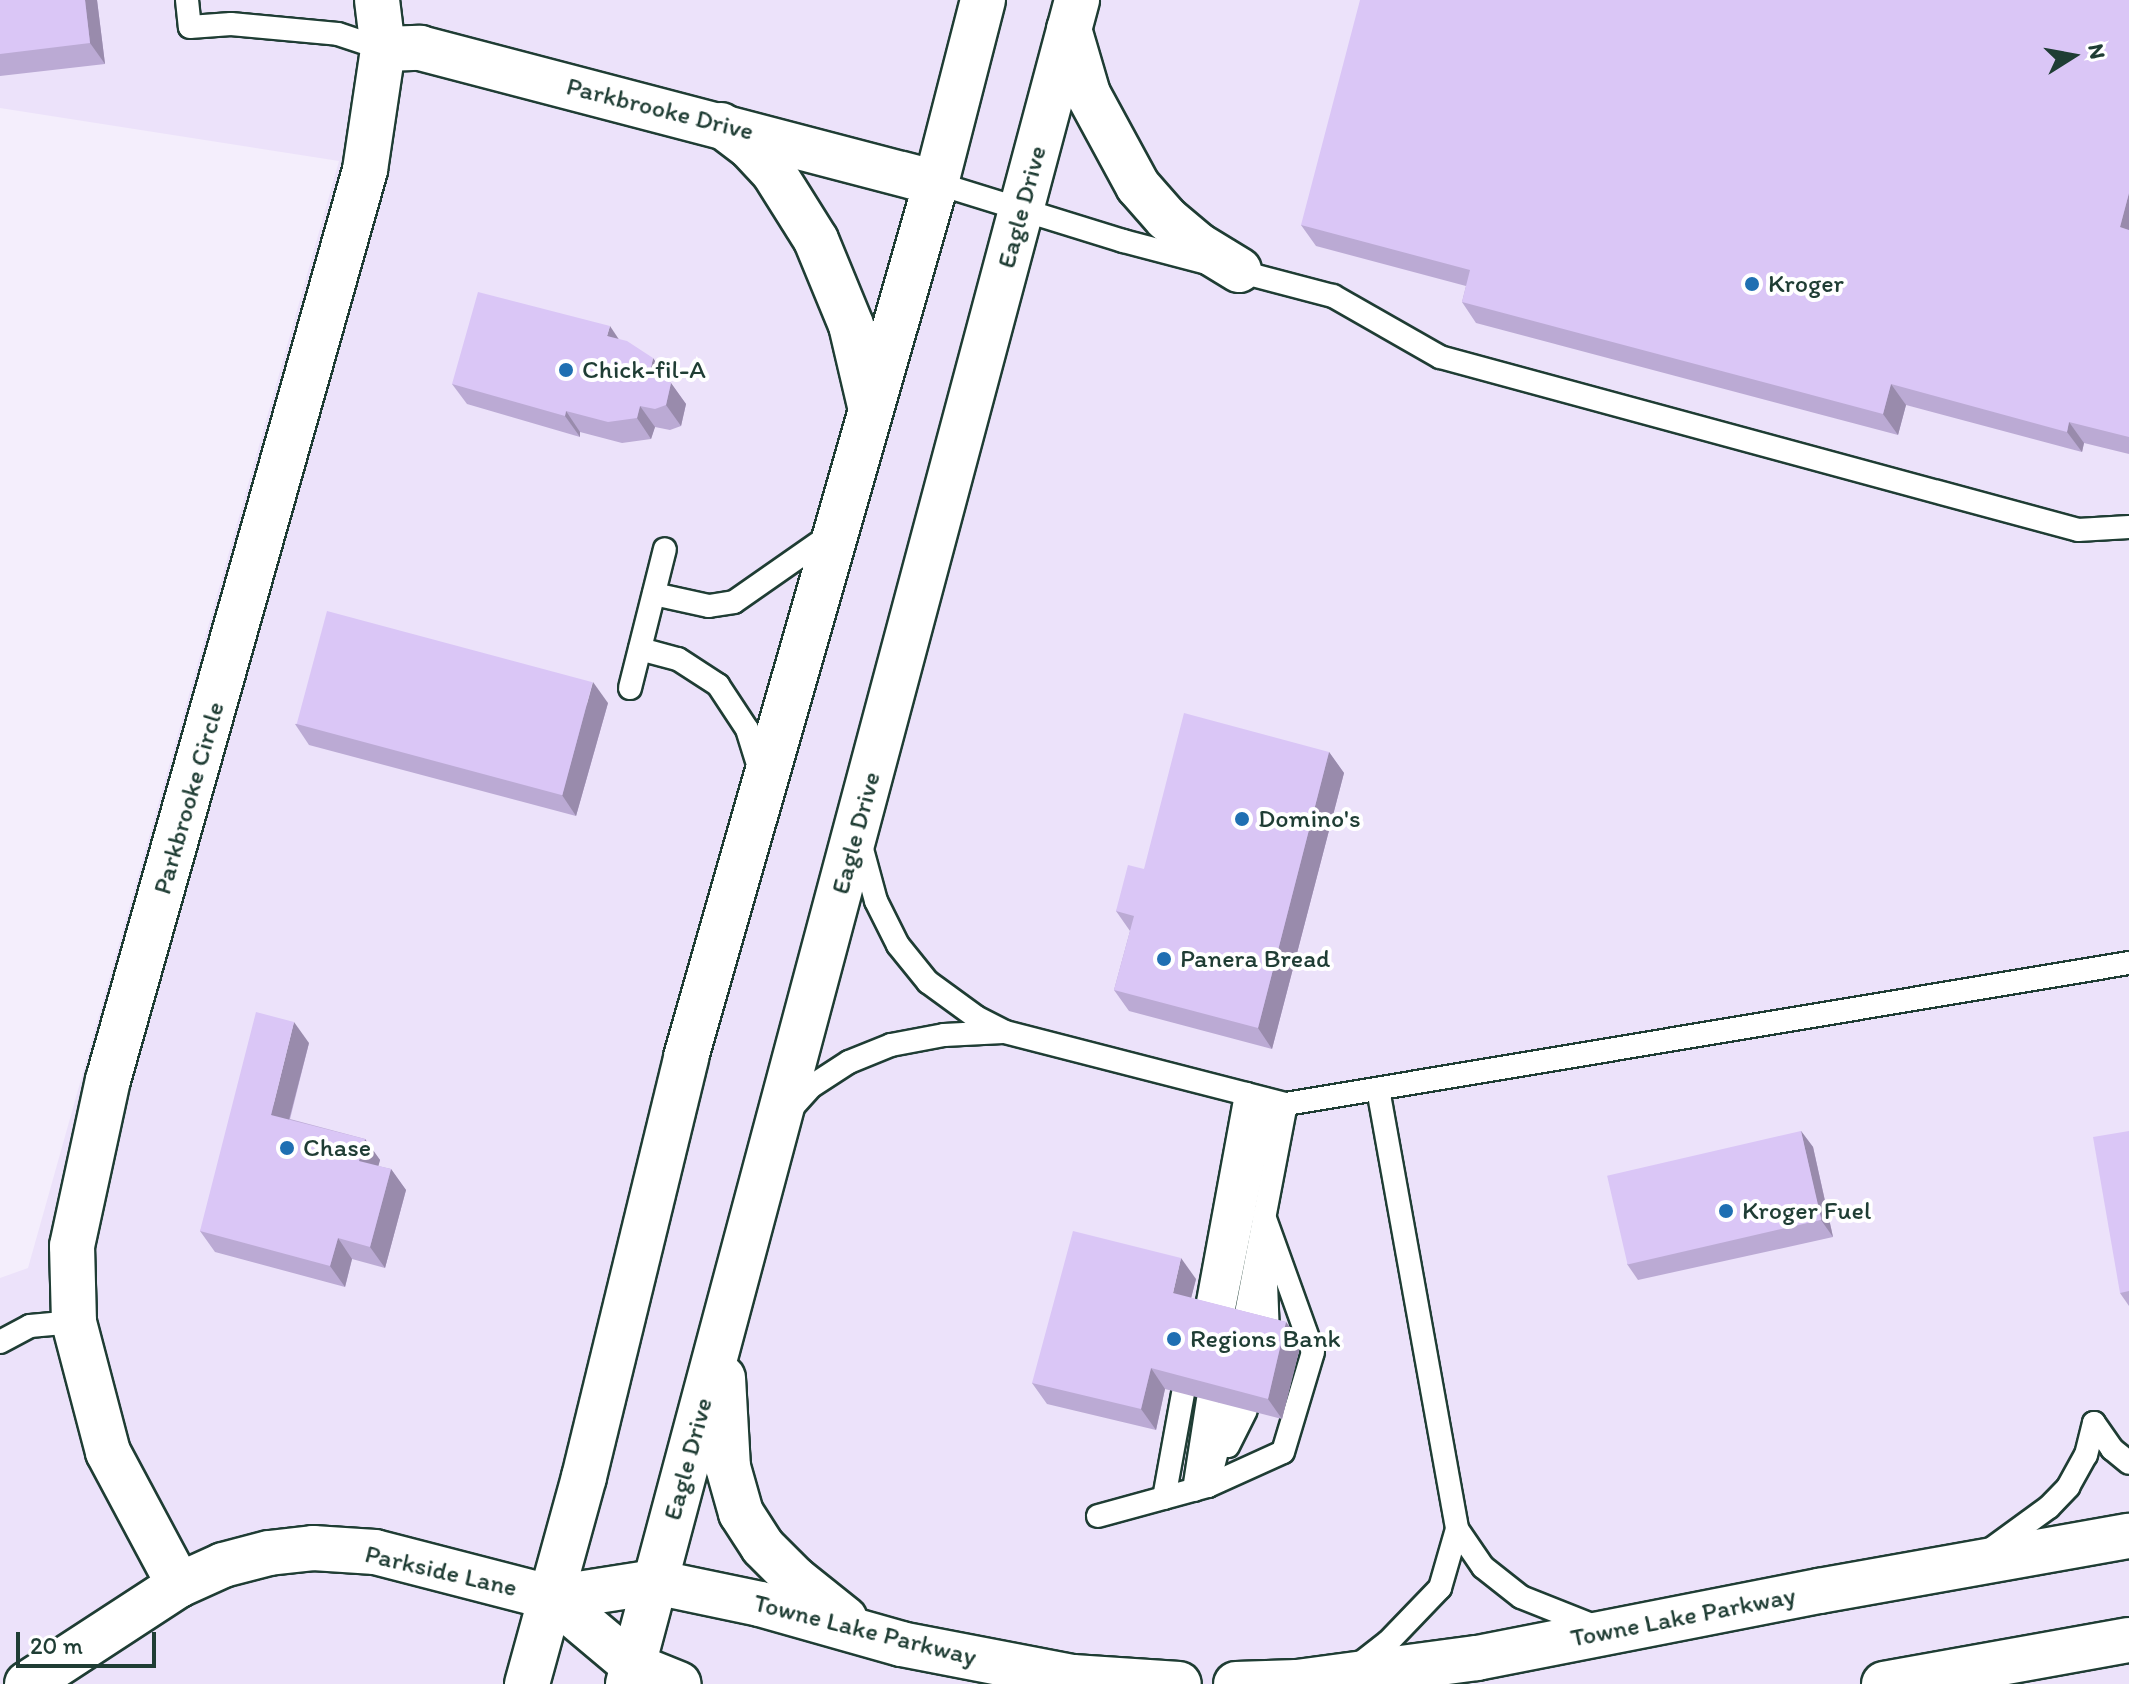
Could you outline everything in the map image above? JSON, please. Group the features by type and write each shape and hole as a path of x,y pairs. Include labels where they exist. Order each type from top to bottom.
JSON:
{"street":[{"name":"Parkbrooke Circle","path":"179,1585 108,1452 74,1322 72,1246 108,1080 365,170 383,49 377,0"},
{"path":"527,1684 553,1598 686,1057 936,183 983,0"},
{"path":"1073,14 1088,94 1138,186 1187,236 1239,270"},
{"name":"Eagle Drive","path":"631,1675 1073,14"},
{"name":"Parkbrooke Drive","path":"383,49 420,48 936,183"},
{"path":"721,125 749,146 774,173 816,240 851,325 871,408"},
{"path":"724,1328 723,1421 728,1467 741,1513 763,1547 795,1579 863,1633"},
{"name":"Towne Lake Parkway","path":"1236,1684 1344,1677 1477,1658 1608,1631 2129,1536"},
{"name":"Parkside Lane","path":"27,1684 179,1585 238,1561 313,1548 375,1552 553,1598"},
{"name":"Towne Lake Parkway","path":"553,1598 655,1582 760,1604 901,1644 1073,1677 1179,1684"},
{"path":"553,1598 631,1675 679,1684"},
{"path":"1884,1684 2129,1640"}],"lane":[{"path":"187,0 190,27 231,24 338,34 383,49"},
{"path":"936,183 1123,241 1333,296 1440,357 2078,530 2129,527"},
{"path":"654,594 709,606 734,602 835,532"},
{"path":"630,688 665,549"},
{"path":"640,649 678,659 718,685 747,729 763,783"},
{"path":"857,831 876,901 906,957 951,1001 1005,1032 1266,1099 1378,1089 2129,963"},
{"path":"780,1122 812,1086 857,1058 891,1045 944,1035 1005,1032"},
{"path":"1378,1089 1457,1529 1483,1567 1521,1597 1608,1631"},
{"path":"1266,1099 1264,1216 1268,1335"},
{"path":"1213,1320 1266,1099"},
{"path":"1243,1329 1264,1216"},
{"path":"1098,1516 1201,1488 1283,1452 1313,1352 1264,1216"},
{"path":"0,1342 30,1326 74,1322"},
{"path":"1164,1498 1183,1393"},
{"path":"1201,1488 1228,1405 1201,1488"},
{"path":"1969,1564 2022,1528 2068,1487 2086,1455 2094,1423 2112,1449 2129,1463"},
{"path":"1344,1677 1388,1642 1440,1588 1457,1529"}],"shaded area":[{"path":"0,0 2129,0 2129,1684 0,1684 0,1278 28,1268 339,161 0,108"}],"building":[{"path":"0,0 85,0 90,43 0,54"},
{"path":"1360,0 2129,0 2129,193 2120,227 2129,230 2129,437 2069,422 2067,432 1891,384 1883,414 1462,302 1470,270 1301,225"},
{"name":"Chick-fil-A","path":"478,292 610,326 607,336 627,341 653,358 650,372 663,374 671,383 666,405 655,409 640,406 637,418 608,422 566,411 565,416 452,384"},
{"path":"327,611 593,682 562,795 297,724"},
{"path":"1184,713 1329,752 1258,1028 1114,990 1134,916 1116,911 1128,865 1144,869"},
{"name":"Chase","path":"256,1012 294,1022 271,1115 365,1139 359,1161 391,1169 370,1247 338,1238 330,1266 200,1231"},
{"path":"1801,1131 1821,1220 1628,1264 1607,1176"},
{"path":"2129,1131 2129,1291 2120,1293 2093,1137"},
{"name":"Regions Bank","path":"1073,1231 1181,1258 1173,1293 1286,1322 1268,1399 1151,1368 1141,1409 1032,1383"}],"place":[{"name":"Kroger","path":"1752,284"},
{"name":"Chick-fil-A","path":"566,370"},
{"name":"Domino's","path":"1242,819"},
{"name":"Panera Bread","path":"1164,959"},
{"name":"Chase","path":"287,1148"},
{"name":"Kroger Fuel","path":"1726,1211"},
{"name":"Regions Bank","path":"1174,1339"}]}
